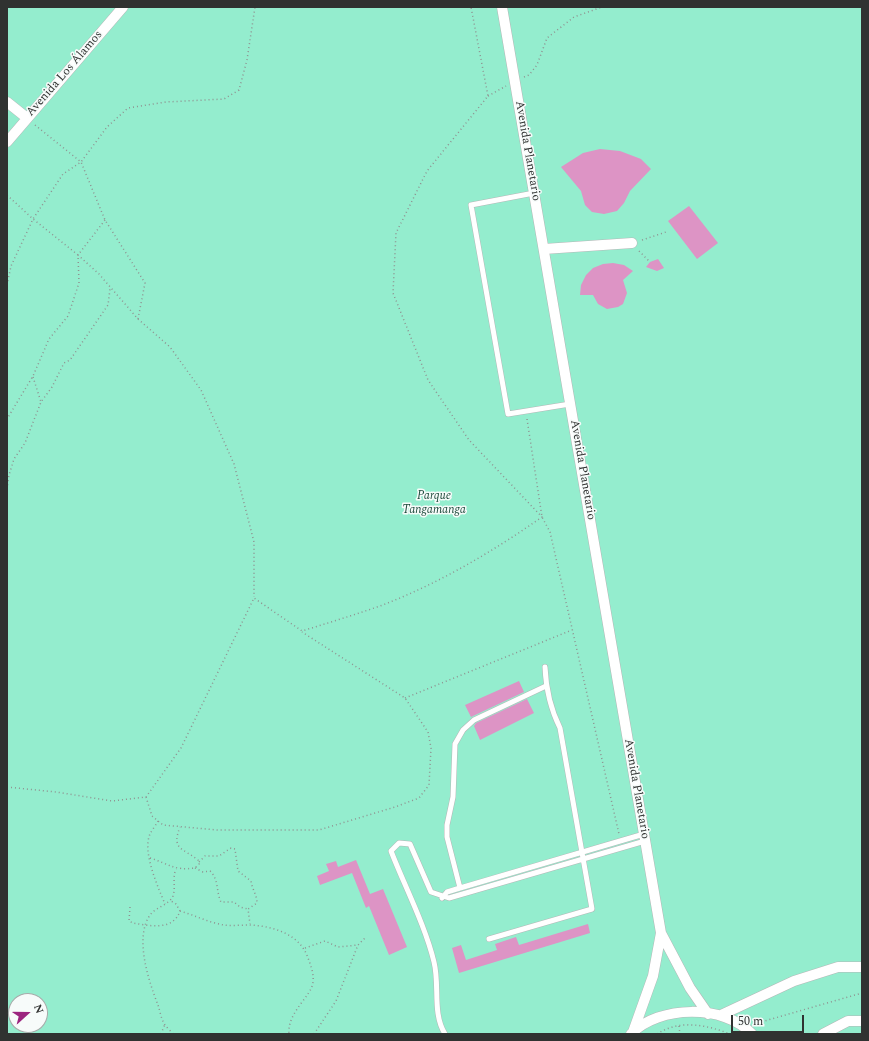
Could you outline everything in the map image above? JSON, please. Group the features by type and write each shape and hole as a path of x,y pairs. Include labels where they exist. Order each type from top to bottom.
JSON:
{"street":[{"name":"Avenida Los Álamos","path":"7,142 123,7"},
{"name":"Avenida Planetario","path":"502,7 661,933 690,988 708,1014"},
{"path":"7,102 27,118"},
{"path":"544,248 632,243"},
{"name":"Avenida Planetario","path":"632,1033 653,976 661,933"},
{"path":"721,1015 794,981 838,967 862,967"},
{"path":"632,1033 660,1016 690,1011 721,1015 743,1027 752,1034"},
{"path":"823,1034 848,1021 862,1021"}],"lane":[{"path":"534,193 470,205 508,414 570,404"},
{"path":"489,939 592,909 560,728 551,709 546,686 545,667"},
{"path":"460,888 447,837 447,825 453,797 455,744 463,730 474,720 546,686"},
{"path":"442,898 446,892 620,841 644,837"},
{"path":"445,1034 441,1028 438,1014 434,963 391,851 399,843 410,844 431,892 442,898 448,898 583,859 644,837"}],"path":[{"path":"7,285 11,266 33,219 63,174 81,162 107,127 128,108 166,102 224,99 239,90 247,60 255,7"},
{"path":"471,7 488,96"},
{"path":"602,7 574,17 547,38 537,65 529,75 488,96 427,171 396,233 393,293 428,380 469,440 542,516 550,532 620,841"},
{"path":"27,118 81,162 105,220 145,283 138,320"},
{"path":"7,195 33,219 99,274 110,289 138,320 170,347 201,390 234,464 254,542 254,598 181,748 146,797 112,801 56,792 7,787"},
{"path":"7,419 33,376 49,339 68,316 79,283 78,255 105,220"},
{"path":"650,262 632,243 666,232"},
{"path":"7,489 9,475 14,459 25,443 41,402 52,387 64,363 70,360 108,305 110,289"},
{"path":"33,376 41,402"},
{"path":"526,411 542,516"},
{"path":"302,631 380,606 436,581 499,547 542,516"},
{"path":"146,797 152,816 163,825 217,830 319,830 395,807 419,798 429,785 431,748 428,732 405,698 254,598"},
{"path":"405,698 572,630"},
{"path":"158,821 150,834 148,842 155,881 165,904"},
{"path":"180,827 177,839 180,850 191,855 199,862"},
{"path":"195,868 205,856 219,856 231,848 235,848 238,871 251,881 252,889 257,897 257,903 248,909"},
{"path":"150,858 176,869 195,868 203,872 210,871 213,874 217,884 218,895 222,902 234,902 248,909"},
{"path":"173,1034 164,1024 151,986 145,962 143,942 145,925 150,915 158,907 170,901 174,890 174,875 176,869"},
{"path":"170,901 176,904 180,911 224,925 250,925 277,930 296,939 305,948 313,972 313,984 296,1010 290,1023 289,1034"},
{"path":"130,907 131,913 129,920 145,925 166,926 174,921 180,911"},
{"path":"248,909 250,925"},
{"path":"314,1034 336,1001 358,945 365,938"},
{"path":"305,948 325,941 338,947 358,945"},
{"path":"743,1027 862,993"},
{"path":"161,1034 164,1024"},
{"path":"657,1034 662,1031 686,1024 710,1026 730,1034"},
{"path":"679,1026 680,1034"}],"green space":[{"name":"Parque Tangamanga","path":"7,7 862,7 862,1034 7,1034"}],"building":[{"path":"600,149 620,151 641,159 651,169 630,191 624,203 617,211 604,214 592,212 585,205 581,191 561,167 583,153"},
{"path":"689,206 718,243 697,259 668,221"},
{"path":"658,259 664,268 657,271 646,267 650,262"},
{"path":"613,263 624,265 633,271 623,280 627,293 623,304 618,307 607,309 598,304 593,295 580,295 581,285 586,275 593,268 603,264"},
{"path":"519,681 524,692 471,717 465,705"},
{"path":"527,699 534,713 480,740 474,726 476,723"},
{"path":"356,860 370,894 383,889 407,947 389,955 369,906 366,908 352,873 320,885 317,876 329,871 326,864 336,861 338,867"},
{"path":"588,924 590,933 459,973 452,948 461,945 466,960 497,950 495,944 516,937 519,945"}]}
